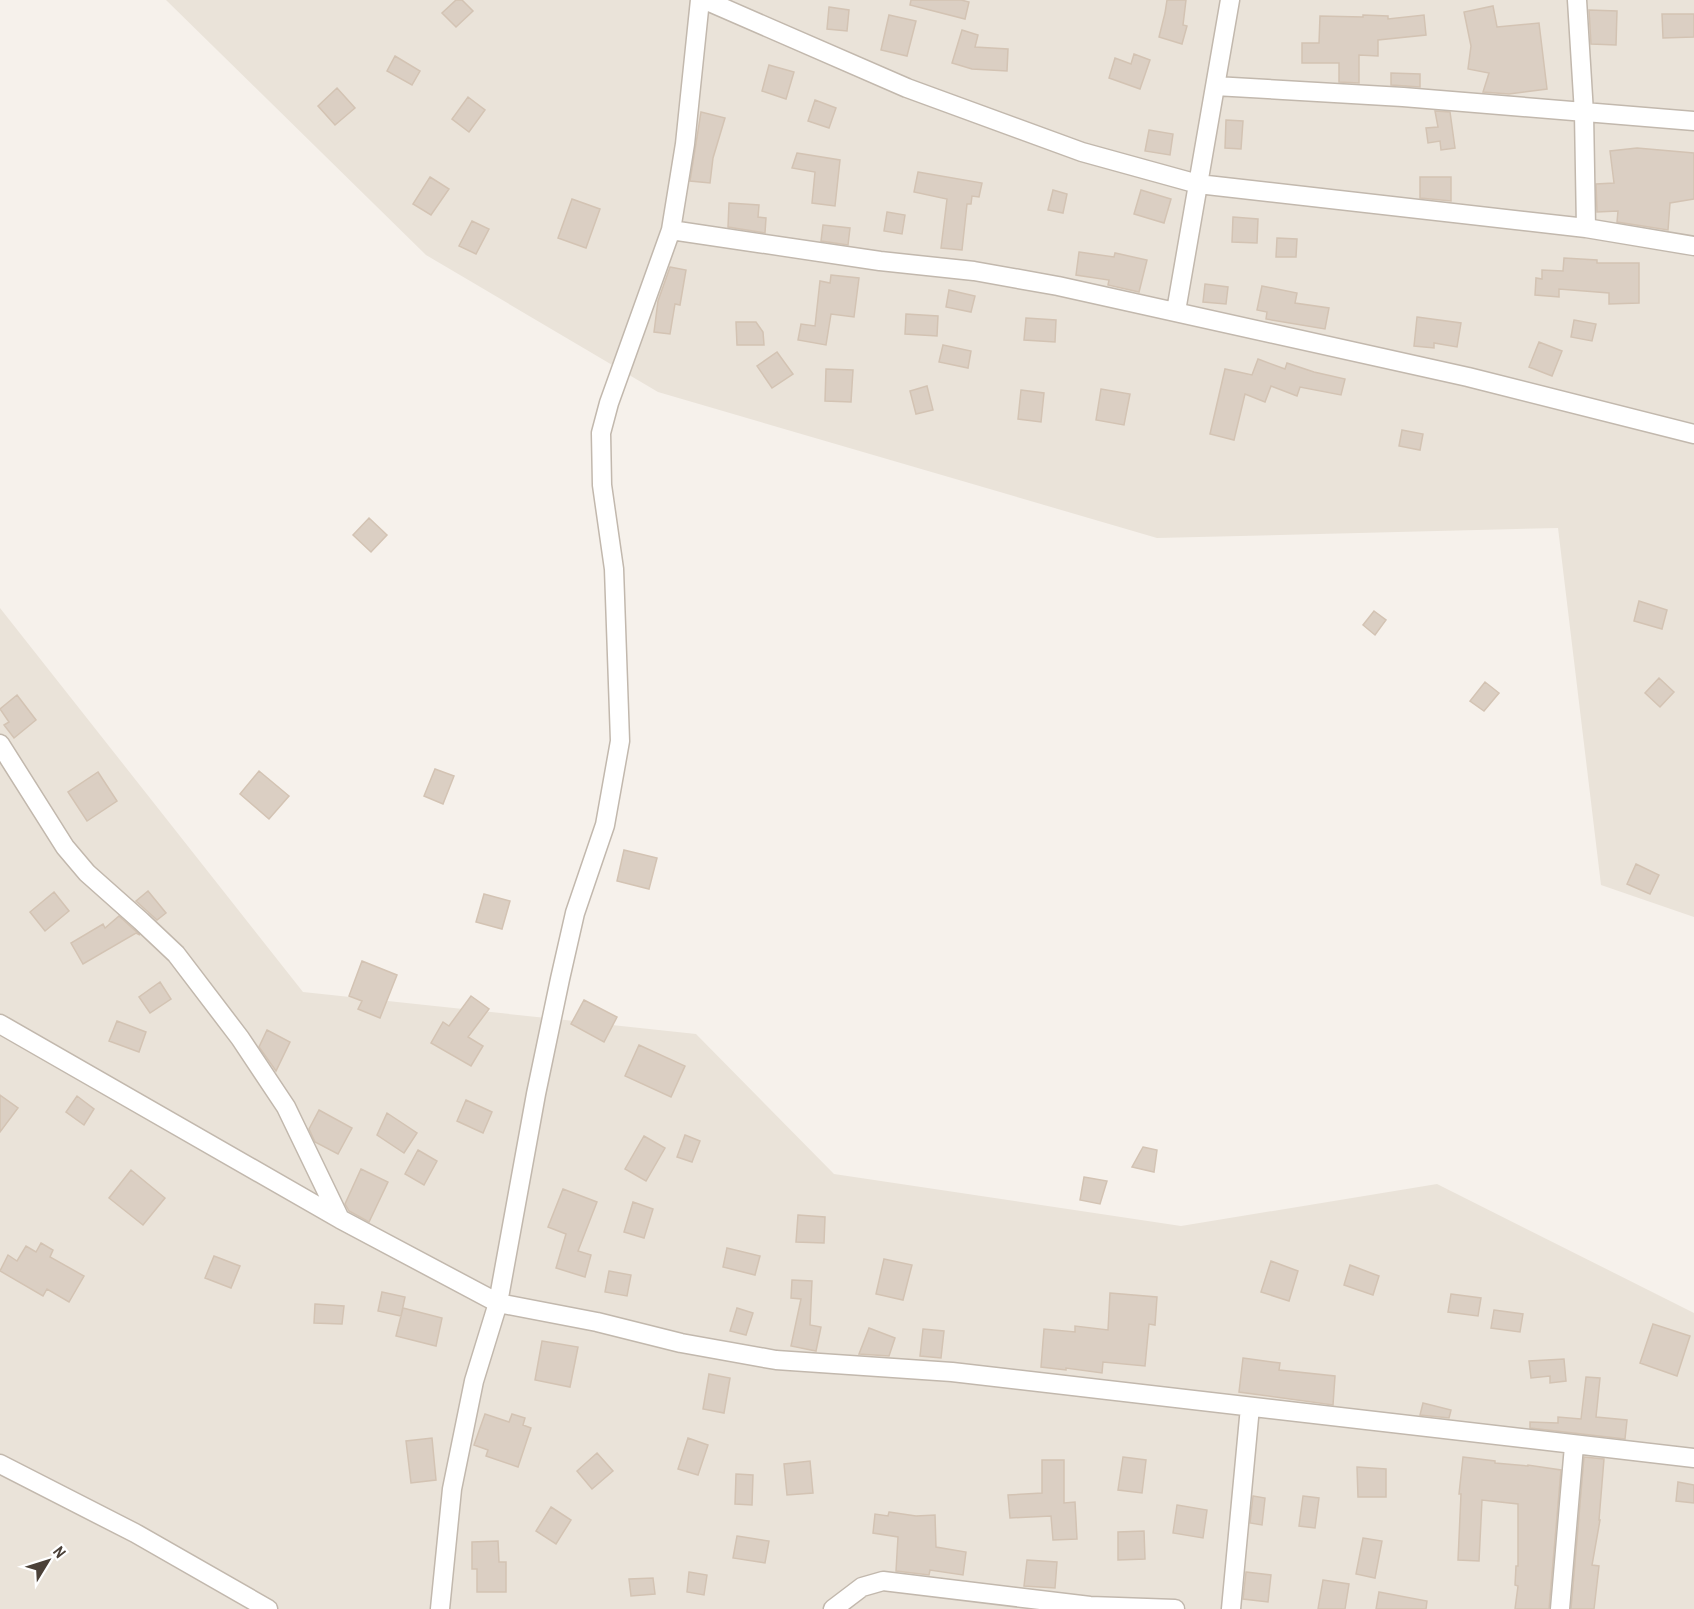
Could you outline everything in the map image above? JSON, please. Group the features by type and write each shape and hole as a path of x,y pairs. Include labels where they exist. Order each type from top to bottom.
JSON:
{"street":[{"path":"440,1609 452,1489 474,1381 498,1303 536,1094 560,979 575,913 605,825 620,741 614,568 602,485 601,433 609,403 671,230 686,144 703,0 907,88 1082,152 1198,184 1586,228 1694,246"},
{"path":"1176,311 1230,0"},
{"path":"1577,0 1584,113 1586,228"},
{"path":"1215,86 1403,97 1694,121"},
{"path":"671,230 1058,285 1468,376 1694,434"},
{"path":"1,747 72,856 87,873 176,954 240,1038 286,1107 340,1219"},
{"path":"0,1024 340,1219 498,1303 597,1322 681,1343 776,1360 952,1372 1574,1446 1694,1458"},
{"path":"1231,1609 1250,1407"},
{"path":"1560,1609 1574,1446"},
{"path":"0,1464 135,1533 268,1609"},
{"path":"833,1609 862,1587 883,1581 1090,1606 1175,1609"}],"shaded area":[{"path":"166,0 1694,0 1694,917 1601,885 1558,528 1157,538 658,392 426,255"},
{"path":"0,608 303,992 696,1034 834,1174 1181,1226 1437,1184 1694,1313 1694,1609 0,1609"}],"building":[{"path":"456,0 462,0 473,11 456,27 442,13"},
{"path":"911,0 969,2 965,19 910,5"},
{"path":"1167,0 1186,0 1183,25 1187,26 1182,44 1159,37"},
{"path":"1493,6 1497,27 1539,23 1547,89 1509,94 1483,92 1489,73 1468,69 1471,46 1464,12"},
{"path":"829,7 849,10 847,31 827,29"},
{"path":"1589,10 1617,11 1616,45 1591,44"},
{"path":"1662,14 1694,14 1694,37 1663,38"},
{"path":"889,15 916,21 907,56 881,50"},
{"path":"1363,15 1388,16 1388,19 1424,15 1426,35 1378,40 1378,56 1359,55 1359,83 1339,82 1339,63 1302,63 1302,43 1319,43 1320,16 1363,17"},
{"path":"962,30 978,35 975,47 1008,49 1007,71 972,69 952,63"},
{"path":"1134,54 1150,60 1140,89 1109,78 1115,58 1131,64"},
{"path":"395,56 420,71 412,85 387,71"},
{"path":"769,65 794,72 786,99 762,91"},
{"path":"1391,73 1420,74 1420,87 1391,85"},
{"path":"337,88 355,108 335,125 318,106"},
{"path":"468,97 485,110 469,132 452,119"},
{"path":"815,100 836,108 829,128 808,121"},
{"path":"1435,111 1450,112 1455,148 1441,150 1440,141 1428,143 1426,128 1438,127"},
{"path":"701,112 725,118 713,158 710,183 690,181"},
{"path":"1226,120 1243,121 1241,149 1225,148"},
{"path":"1149,130 1173,134 1170,155 1145,151"},
{"path":"1637,148 1694,153 1694,199 1670,203 1668,230 1617,222 1618,211 1597,212 1596,184 1614,183 1610,151"},
{"path":"797,153 840,160 835,206 812,203 815,172 792,168"},
{"path":"918,172 982,183 979,197 972,196 971,204 967,204 962,250 941,248 947,199 914,192"},
{"path":"430,177 449,189 431,215 413,204"},
{"path":"1420,177 1451,177 1451,201 1420,198"},
{"path":"1053,190 1067,194 1063,213 1048,210"},
{"path":"1141,190 1171,199 1164,223 1134,214"},
{"path":"572,199 600,209 586,248 558,238"},
{"path":"729,203 759,205 758,217 766,218 765,233 728,227"},
{"path":"887,212 905,215 902,234 884,231"},
{"path":"1233,217 1258,219 1257,243 1232,242"},
{"path":"472,221 489,229 476,254 459,246"},
{"path":"823,225 850,228 848,245 821,241"},
{"path":"1277,238 1297,239 1296,257 1276,257"},
{"path":"1079,252 1114,257 1115,253 1147,260 1139,292 1108,285 1109,280 1076,275"},
{"path":"1564,258 1597,260 1597,263 1639,263 1639,303 1609,304 1609,293 1559,289 1559,297 1535,295 1536,278 1542,279 1542,270 1563,271"},
{"path":"670,267 686,270 680,305 675,304 670,334 654,332 658,301"},
{"path":"831,275 859,278 854,317 831,314 826,345 798,340 801,324 815,326 820,281 830,283"},
{"path":"1205,284 1228,287 1226,304 1203,302"},
{"path":"1262,286 1297,293 1295,303 1329,308 1325,329 1266,319 1267,312 1257,310"},
{"path":"949,290 975,296 971,312 946,307"},
{"path":"906,314 938,316 937,336 905,334"},
{"path":"1417,317 1461,323 1457,347 1434,343 1434,348 1414,346"},
{"path":"1026,318 1056,320 1055,342 1024,340"},
{"path":"1574,320 1596,324 1592,341 1571,337"},
{"path":"736,322 756,322 763,332 764,345 737,345"},
{"path":"1539,342 1562,351 1552,376 1529,367"},
{"path":"943,345 971,351 968,368 939,362"},
{"path":"777,352 793,374 772,388 757,366"},
{"path":"1258,359 1285,369 1287,363 1345,379 1341,395 1300,387 1297,396 1271,386 1265,402 1245,394 1234,440 1210,434 1225,369 1252,375"},
{"path":"826,369 853,370 851,402 825,401"},
{"path":"927,386 933,410 916,414 910,391"},
{"path":"1101,389 1130,394 1124,425 1096,420"},
{"path":"1021,390 1044,393 1041,422 1018,419"},
{"path":"1402,430 1423,434 1420,450 1399,446"},
{"path":"369,518 387,535 371,552 353,535"},
{"path":"1639,601 1667,610 1662,629 1634,621"},
{"path":"1374,611 1386,620 1375,635 1363,625"},
{"path":"1659,678 1674,692 1660,707 1645,693"},
{"path":"1485,682 1499,693 1484,711 1470,701"},
{"path":"17,695 36,720 14,738 4,725 9,722 0,709"},
{"path":"435,769 454,776 443,804 424,796"},
{"path":"259,771 289,796 269,819 240,794"},
{"path":"98,772 117,801 87,821 68,792"},
{"path":"624,850 657,858 649,889 617,881"},
{"path":"1636,864 1659,875 1650,894 1627,884"},
{"path":"148,891 166,913 157,920 136,901"},
{"path":"54,892 69,911 45,931 30,912"},
{"path":"484,894 510,901 502,929 476,922"},
{"path":"119,916 140,935 136,933 83,964 71,943 103,924 105,928"},
{"path":"362,961 397,975 380,1018 358,1009 362,1001 349,996"},
{"path":"160,982 171,999 150,1013 139,997"},
{"path":"471,996 489,1009 468,1037 483,1046 471,1066 431,1043 443,1022 449,1026"},
{"path":"584,1000 617,1017 604,1042 571,1024"},
{"path":"117,1021 146,1032 139,1052 109,1041"},
{"path":"267,1030 290,1042 276,1071 259,1047"},
{"path":"639,1045 685,1066 671,1097 625,1076"},
{"path":"0,1095 18,1108 0,1132"},
{"path":"77,1096 94,1109 84,1125 66,1112"},
{"path":"466,1100 492,1112 483,1133 457,1121"},
{"path":"319,1110 352,1128 338,1154 315,1142 309,1129"},
{"path":"387,1113 417,1133 404,1153 377,1135"},
{"path":"685,1135 700,1141 692,1162 677,1157"},
{"path":"644,1136 665,1148 646,1181 625,1169"},
{"path":"1143,1147 1157,1150 1154,1172 1132,1167"},
{"path":"418,1150 437,1161 424,1185 405,1174"},
{"path":"361,1169 388,1182 369,1222 349,1211 345,1204"},
{"path":"131,1170 165,1198 143,1225 109,1198"},
{"path":"1084,1177 1107,1181 1100,1204 1080,1200"},
{"path":"563,1189 597,1202 578,1251 591,1255 585,1277 556,1268 566,1234 548,1227"},
{"path":"633,1202 653,1209 644,1238 624,1232"},
{"path":"798,1215 825,1217 824,1243 796,1242"},
{"path":"41,1243 53,1250 50,1257 84,1276 69,1302 47,1289 43,1296 0,1271 8,1255 17,1261 26,1246 36,1252"},
{"path":"727,1248 760,1256 755,1275 723,1267"},
{"path":"214,1256 240,1266 231,1288 205,1278"},
{"path":"884,1259 912,1265 903,1300 876,1294"},
{"path":"1271,1261 1298,1271 1289,1301 1261,1292"},
{"path":"1350,1265 1379,1276 1373,1295 1344,1285"},
{"path":"609,1271 631,1275 627,1296 605,1292"},
{"path":"792,1280 812,1281 810,1325 821,1327 816,1351 791,1346 801,1299 791,1298"},
{"path":"382,1292 405,1297 401,1316 378,1311"},
{"path":"1110,1293 1157,1297 1155,1325 1149,1324 1145,1366 1103,1362 1102,1373 1041,1367 1044,1329 1075,1332 1075,1326 1108,1330"},
{"path":"1451,1294 1481,1298 1478,1316 1448,1312"},
{"path":"315,1304 344,1306 342,1324 314,1323"},
{"path":"403,1308 442,1318 436,1346 396,1336"},
{"path":"737,1308 753,1313 746,1335 730,1331"},
{"path":"1494,1310 1523,1314 1520,1332 1491,1328"},
{"path":"1653,1324 1690,1336 1677,1376 1640,1363"},
{"path":"869,1328 895,1338 889,1356 859,1354"},
{"path":"923,1329 944,1331 941,1358 920,1356"},
{"path":"542,1341 578,1347 570,1387 535,1380"},
{"path":"1243,1358 1280,1363 1279,1370 1335,1376 1333,1405 1239,1392"},
{"path":"1564,1359 1566,1381 1550,1383 1550,1376 1531,1378 1529,1361"},
{"path":"709,1374 730,1378 724,1413 703,1409"},
{"path":"1586,1377 1600,1378 1596,1417 1627,1420 1625,1439 1530,1428 1530,1422 1558,1423 1558,1417 1581,1419"},
{"path":"1423,1403 1451,1410 1449,1418 1420,1415"},
{"path":"485,1414 509,1422 512,1414 525,1418 523,1425 531,1428 518,1467 486,1456 488,1450 474,1445"},
{"path":"432,1438 436,1480 411,1483 406,1441"},
{"path":"688,1438 708,1445 698,1475 678,1469"},
{"path":"597,1453 613,1471 592,1489 577,1471"},
{"path":"1123,1457 1146,1460 1142,1493 1118,1490"},
{"path":"1463,1457 1561,1470 1549,1609 1515,1609 1518,1586 1515,1585 1516,1566 1518,1566 1518,1504 1482,1500 1479,1561 1458,1560 1461,1494 1459,1494"},
{"path":"1584,1457 1604,1459 1600,1520 1592,1565 1599,1566 1594,1609 1571,1609"},
{"path":"1042,1460 1064,1460 1064,1503 1075,1502 1077,1539 1053,1540 1051,1516 1010,1518 1008,1495 1042,1493"},
{"path":"810,1461 813,1493 787,1495 784,1464"},
{"path":"1357,1467 1386,1469 1386,1497 1358,1497"},
{"path":"736,1474 753,1475 752,1505 735,1504"},
{"path":"1678,1482 1694,1485 1694,1503 1676,1501"},
{"path":"1253,1496 1265,1498 1262,1525 1250,1523"},
{"path":"1303,1496 1319,1498 1315,1528 1299,1526"},
{"path":"1177,1505 1207,1510 1203,1538 1173,1533"},
{"path":"551,1507 571,1520 556,1544 536,1531"},
{"path":"889,1512 916,1516 935,1515 936,1547 966,1552 963,1575 930,1570 929,1575 896,1571 898,1537 873,1533 875,1514 888,1516"},
{"path":"1144,1531 1145,1559 1118,1560 1118,1532"},
{"path":"737,1536 769,1541 765,1563 733,1558"},
{"path":"1363,1538 1382,1541 1375,1578 1356,1574"},
{"path":"498,1541 499,1562 506,1562 506,1592 477,1592 477,1569 472,1569 472,1542"},
{"path":"1027,1560 1057,1562 1055,1588 1024,1586"},
{"path":"689,1572 707,1575 704,1595 687,1592"},
{"path":"1246,1572 1271,1575 1268,1602 1243,1599"},
{"path":"653,1578 655,1594 631,1596 629,1579"},
{"path":"1323,1580 1349,1584 1345,1609 1318,1609"},
{"path":"1379,1592 1427,1601 1426,1609 1376,1609"}]}
